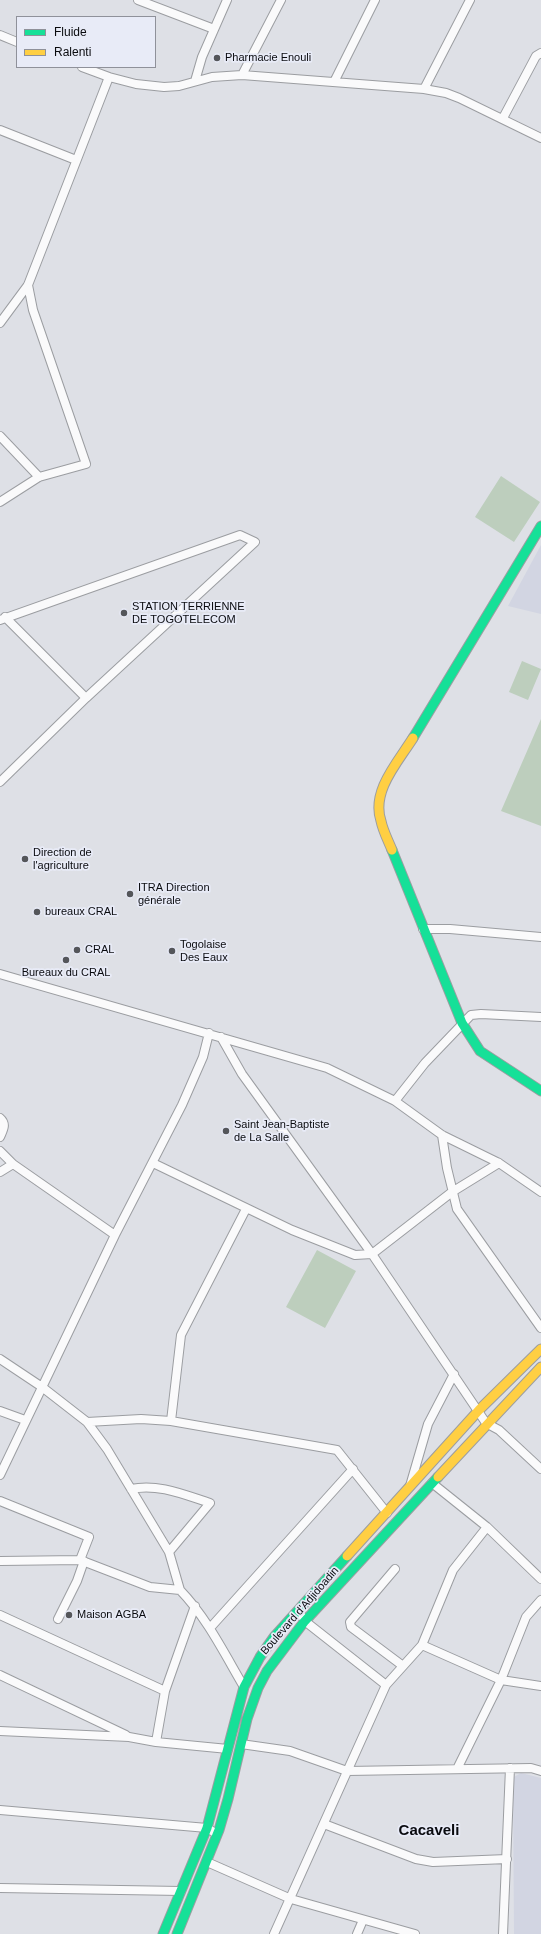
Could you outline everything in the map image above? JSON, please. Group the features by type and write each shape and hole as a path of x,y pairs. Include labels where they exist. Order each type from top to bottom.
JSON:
{"main road":[{"path":"541,526 385,783 379,800 380,820 462,1024 480,1051 541,1091"},
{"name":"Boulevard d'Adjidoadin","path":"163,1934 207,1828 244,1687 260,1657 274,1637 388,1513 479,1410 541,1349"},
{"name":"Boulevard d'Adjidoadin","path":"177,1934 207,1862 226,1809 241,1744 258,1689 270,1666 344,1579 486,1423 541,1368"},
{"path":"338,1568 344,1579"}],"street":[{"path":"138,0 214,29"},
{"path":"194,81 202,57 227,0"},
{"path":"242,75 281,0"},
{"path":"334,82 375,0"},
{"path":"424,90 470,0"},
{"path":"0,36 16,42"},
{"path":"503,118 536,56 541,53"},
{"path":"85,68 109,77 136,84 164,87 179,86 194,81 212,78 242,75 424,90 459,98 503,118 541,138"},
{"path":"0,323 28,285 109,77"},
{"path":"0,130 76,160"},
{"path":"0,502 39,477 86,464 32,310 28,285"},
{"path":"0,436 39,477"},
{"path":"0,782 86,698 255,542 240,535 3,619 86,698"},
{"path":"423,929 450,929 541,937"},
{"path":"0,974 327,1068 394,1101 442,1135 499,1163 541,1192"},
{"path":"394,1101 471,1015 541,1017"},
{"path":"0,1475 115,1235 153,1163 200,1064 209,1033"},
{"path":"221,1037 242,1074 372,1254 479,1410 486,1423 499,1430 541,1469"},
{"path":"0,1118 4,1122 5,1126 0,1137"},
{"path":"442,1135 452,1192 457,1208 466,1223 541,1328"},
{"path":"0,1151 13,1164 115,1235"},
{"path":"153,1163 192,1180 246,1209 350,1254 372,1254 452,1192 499,1163"},
{"path":"0,1172 13,1164"},
{"path":"171,1421 181,1336 246,1209"},
{"path":"0,1359 42,1387 87,1422 107,1449 169,1552 180,1590 195,1606 210,1628 244,1687"},
{"path":"409,1489 428,1424 454,1374"},
{"path":"0,1411 26,1420"},
{"path":"87,1422 141,1419 171,1421 333,1449 340,1452 388,1513"},
{"path":"210,1628 353,1469"},
{"path":"432,1484 487,1527 541,1579"},
{"path":"131,1489 140,1487 166,1490 210,1503 169,1552"},
{"path":"0,1501 89,1537 77,1581 58,1619"},
{"path":"274,1934 386,1685 422,1644 453,1570 487,1527"},
{"path":"0,1560 82,1561 150,1587 180,1590"},
{"path":"395,1569 350,1622 351,1627 403,1666"},
{"path":"457,1770 501,1680 523,1623 541,1600"},
{"path":"156,1742 165,1691 195,1606"},
{"path":"298,1611 306,1622 386,1685"},
{"path":"0,1614 165,1691"},
{"path":"422,1644 501,1680 541,1686"},
{"path":"0,1675 129,1737"},
{"path":"0,1731 129,1737 156,1742 228,1749"},
{"path":"241,1744 290,1751 347,1771 510,1768 531,1768 541,1770"},
{"path":"503,1934 510,1768"},
{"path":"0,1810 207,1828 217,1834"},
{"path":"324,1824 416,1859 433,1862 507,1859"},
{"path":"207,1862 291,1899 415,1934"},
{"path":"0,1888 181,1891"},
{"path":"357,1934 362,1920"}],"shaded area":[{"path":"541,545 541,614 508,606"},
{"path":"521,1773 541,1778 541,1934 514,1934 513,1785 514,1777"}],"green space":[{"path":"501,476 540,502 514,542 475,517"},
{"path":"522,661 541,669 528,700 509,692"},
{"path":"541,719 541,826 501,811"},
{"path":"317,1250 356,1271 325,1328 286,1307"}],"traffic: fast":[{"path":"413,738 541,526"},
{"path":"392,850 462,1023 480,1051 541,1091"},
{"path":"177,1934 219,1830 247,1719 258,1688 267,1671 304,1622 438,1477"},
{"path":"163,1934 207,1828 244,1687 260,1657 274,1637 347,1556"}],"traffic: slow":[{"path":"392,850 382,825 379,810 380,799 388,777 413,738"},
{"path":"347,1556 479,1410 541,1349"},
{"path":"438,1477 541,1367"}],"place":[{"name":"Pharmacie Enouli","path":"217,58"},
{"name":"STATION TERRIENNE DE TOGOTELECOM","path":"124,613"},
{"name":"Direction de l'agriculture","path":"25,859"},
{"name":"ITRA Direction générale","path":"130,894"},
{"name":"bureaux CRAL","path":"37,912"},
{"name":"CRAL","path":"77,950"},
{"name":"Togolaise Des Eaux","path":"172,951"},
{"name":"Bureaux du CRAL","path":"66,960"},
{"name":"Saint Jean-Baptiste de La Salle","path":"226,1131"},
{"name":"Maison AGBA","path":"69,1615"}],"district":[{"name":"Cacaveli","path":"429,1831"}]}
